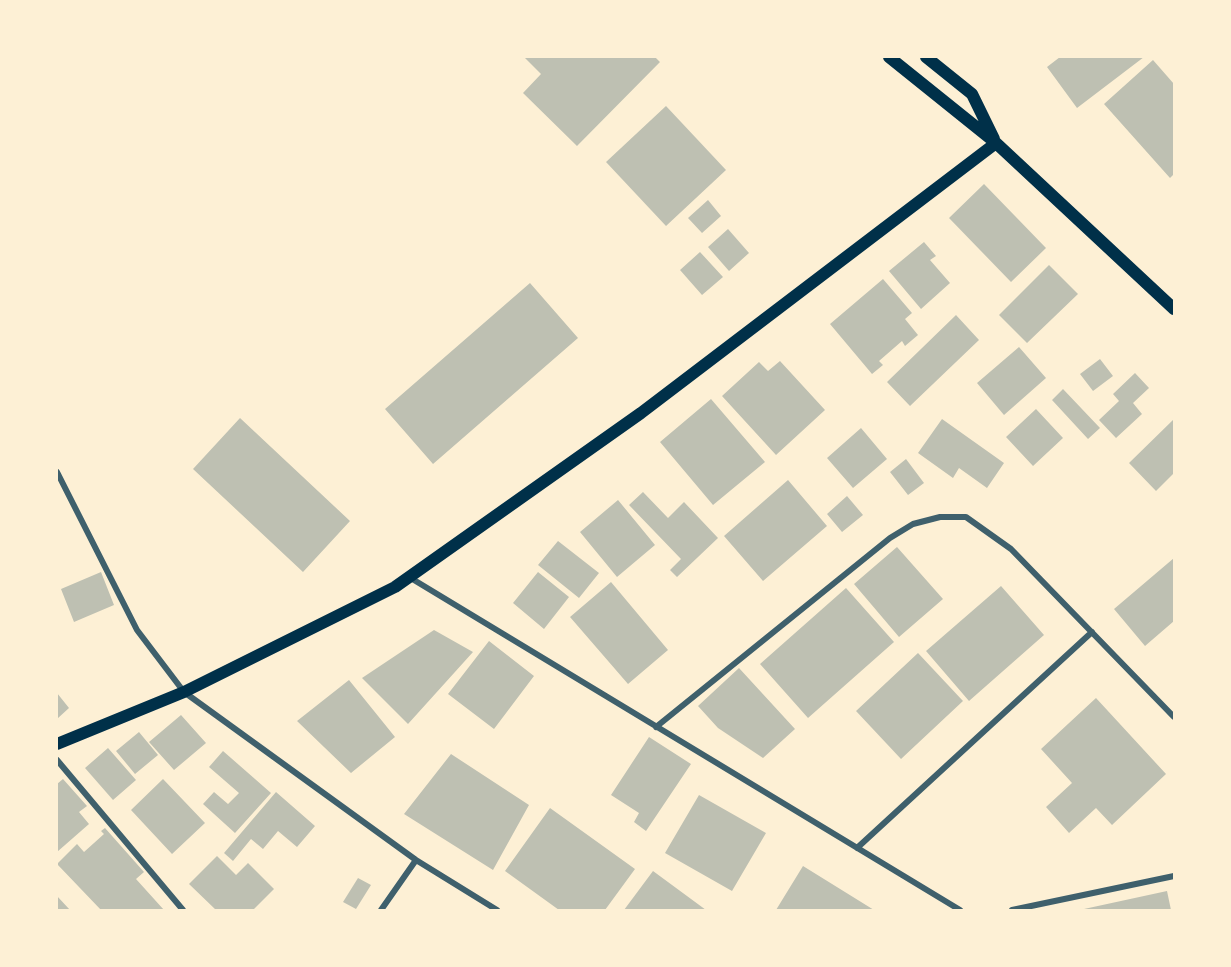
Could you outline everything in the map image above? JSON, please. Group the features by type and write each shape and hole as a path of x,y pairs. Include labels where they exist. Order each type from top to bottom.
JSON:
{"main road":[{"path":"889,57 996,143 1174,309"},
{"path":"926,57 972,94 996,143"},
{"path":"57,744 184,692 395,587 641,413 996,143"}],"street":[{"path":"57,472 137,630 184,692 416,860 497,910"},
{"path":"656,727 890,538 913,524 940,517 966,517 1011,549 1174,717"},
{"path":"410,577 960,910"},
{"path":"857,848 1092,632"},
{"path":"57,760 183,910"},
{"path":"381,910 416,860"},
{"path":"1012,910 1174,876"}],"building":[{"path":"524,57 655,57 660,62 577,146 523,93 541,74"},
{"path":"1060,57 1144,57 1077,108 1047,67"},
{"path":"1153,60 1174,84 1174,174 1170,178 1104,104"},
{"path":"666,106 726,170 666,226 606,162"},
{"path":"984,184 1046,248 1011,282 949,218"},
{"path":"708,200 721,216 702,233 688,218"},
{"path":"728,229 749,253 729,271 708,247"},
{"path":"924,242 936,256 930,260 950,283 921,309 889,271"},
{"path":"700,252 723,277 702,295 680,270"},
{"path":"1049,265 1078,294 1027,343 999,315"},
{"path":"883,279 912,313 905,319 918,335 905,346 902,341 879,361 883,365 872,374 830,324"},
{"path":"530,283 578,338 433,464 385,409"},
{"path":"956,315 979,340 910,406 887,382"},
{"path":"1019,347 1046,378 1004,415 977,383"},
{"path":"1100,359 1113,376 1093,391 1080,374"},
{"path":"780,361 825,410 776,455 722,396 759,362 768,371"},
{"path":"1135,373 1149,388 1133,403 1142,414 1116,438 1099,420 1119,401 1113,394"},
{"path":"1063,389 1100,428 1088,439 1052,400"},
{"path":"711,399 765,462 713,505 660,442"},
{"path":"1036,409 1063,438 1033,466 1006,437"},
{"path":"240,418 350,521 303,572 193,469"},
{"path":"942,419 1004,463 987,488 959,468 953,478 918,453"},
{"path":"1174,419 1174,473 1156,491 1129,463"},
{"path":"861,428 887,459 853,488 827,458"},
{"path":"906,459 924,483 908,495 890,472"},
{"path":"788,480 827,526 763,581 724,536"},
{"path":"643,492 668,518 684,502 718,538 677,577 670,570 681,559 629,505"},
{"path":"847,496 863,515 842,532 827,514"},
{"path":"618,500 655,545 617,577 580,532"},
{"path":"558,541 599,573 579,598 538,565"},
{"path":"897,547 943,599 899,637 854,584"},
{"path":"1174,558 1174,621 1145,646 1114,609"},
{"path":"101,572 114,605 74,622 61,589"},
{"path":"538,572 569,597 544,629 513,603"},
{"path":"611,582 668,650 628,684 570,617"},
{"path":"1001,586 1044,635 969,701 926,651"},
{"path":"846,588 894,642 808,718 760,664"},
{"path":"434,630 473,652 408,724 362,678"},
{"path":"489,641 534,676 494,729 448,694"},
{"path":"918,653 963,701 901,759 856,711"},
{"path":"739,668 795,729 763,758 718,728 698,706"},
{"path":"349,680 395,737 351,773 297,721"},
{"path":"57,693 69,708 57,719"},
{"path":"1096,698 1166,774 1112,825 1096,808 1069,833 1046,807 1072,783 1041,749"},
{"path":"181,715 206,743 174,770 149,742"},
{"path":"139,732 158,755 135,774 116,751"},
{"path":"649,737 691,764 646,831 634,822 639,813 611,795"},
{"path":"108,748 136,780 113,800 85,768"},
{"path":"223,751 271,793 235,833 203,804 214,792 228,804 239,793 209,767"},
{"path":"451,754 529,805 493,870 404,814"},
{"path":"63,779 87,806 79,812 89,824 57,852 57,784"},
{"path":"163,779 205,823 172,854 131,810"},
{"path":"276,792 315,826 297,847 278,831 263,849 251,839 233,861 224,853"},
{"path":"699,795 766,833 732,891 665,853"},
{"path":"550,808 635,869 605,910 559,910 505,871"},
{"path":"105,828 144,872 136,879 164,910 101,910 57,864 77,844 84,852 104,834 101,831"},
{"path":"217,856 236,875 248,863 274,889 253,910 216,910 189,884"},
{"path":"803,866 874,910 776,910"},
{"path":"653,871 706,910 624,910"},
{"path":"358,878 371,885 356,909 343,902"},
{"path":"1167,891 1171,910 1084,910 1084,909"},
{"path":"57,896 70,910 57,910"}]}
